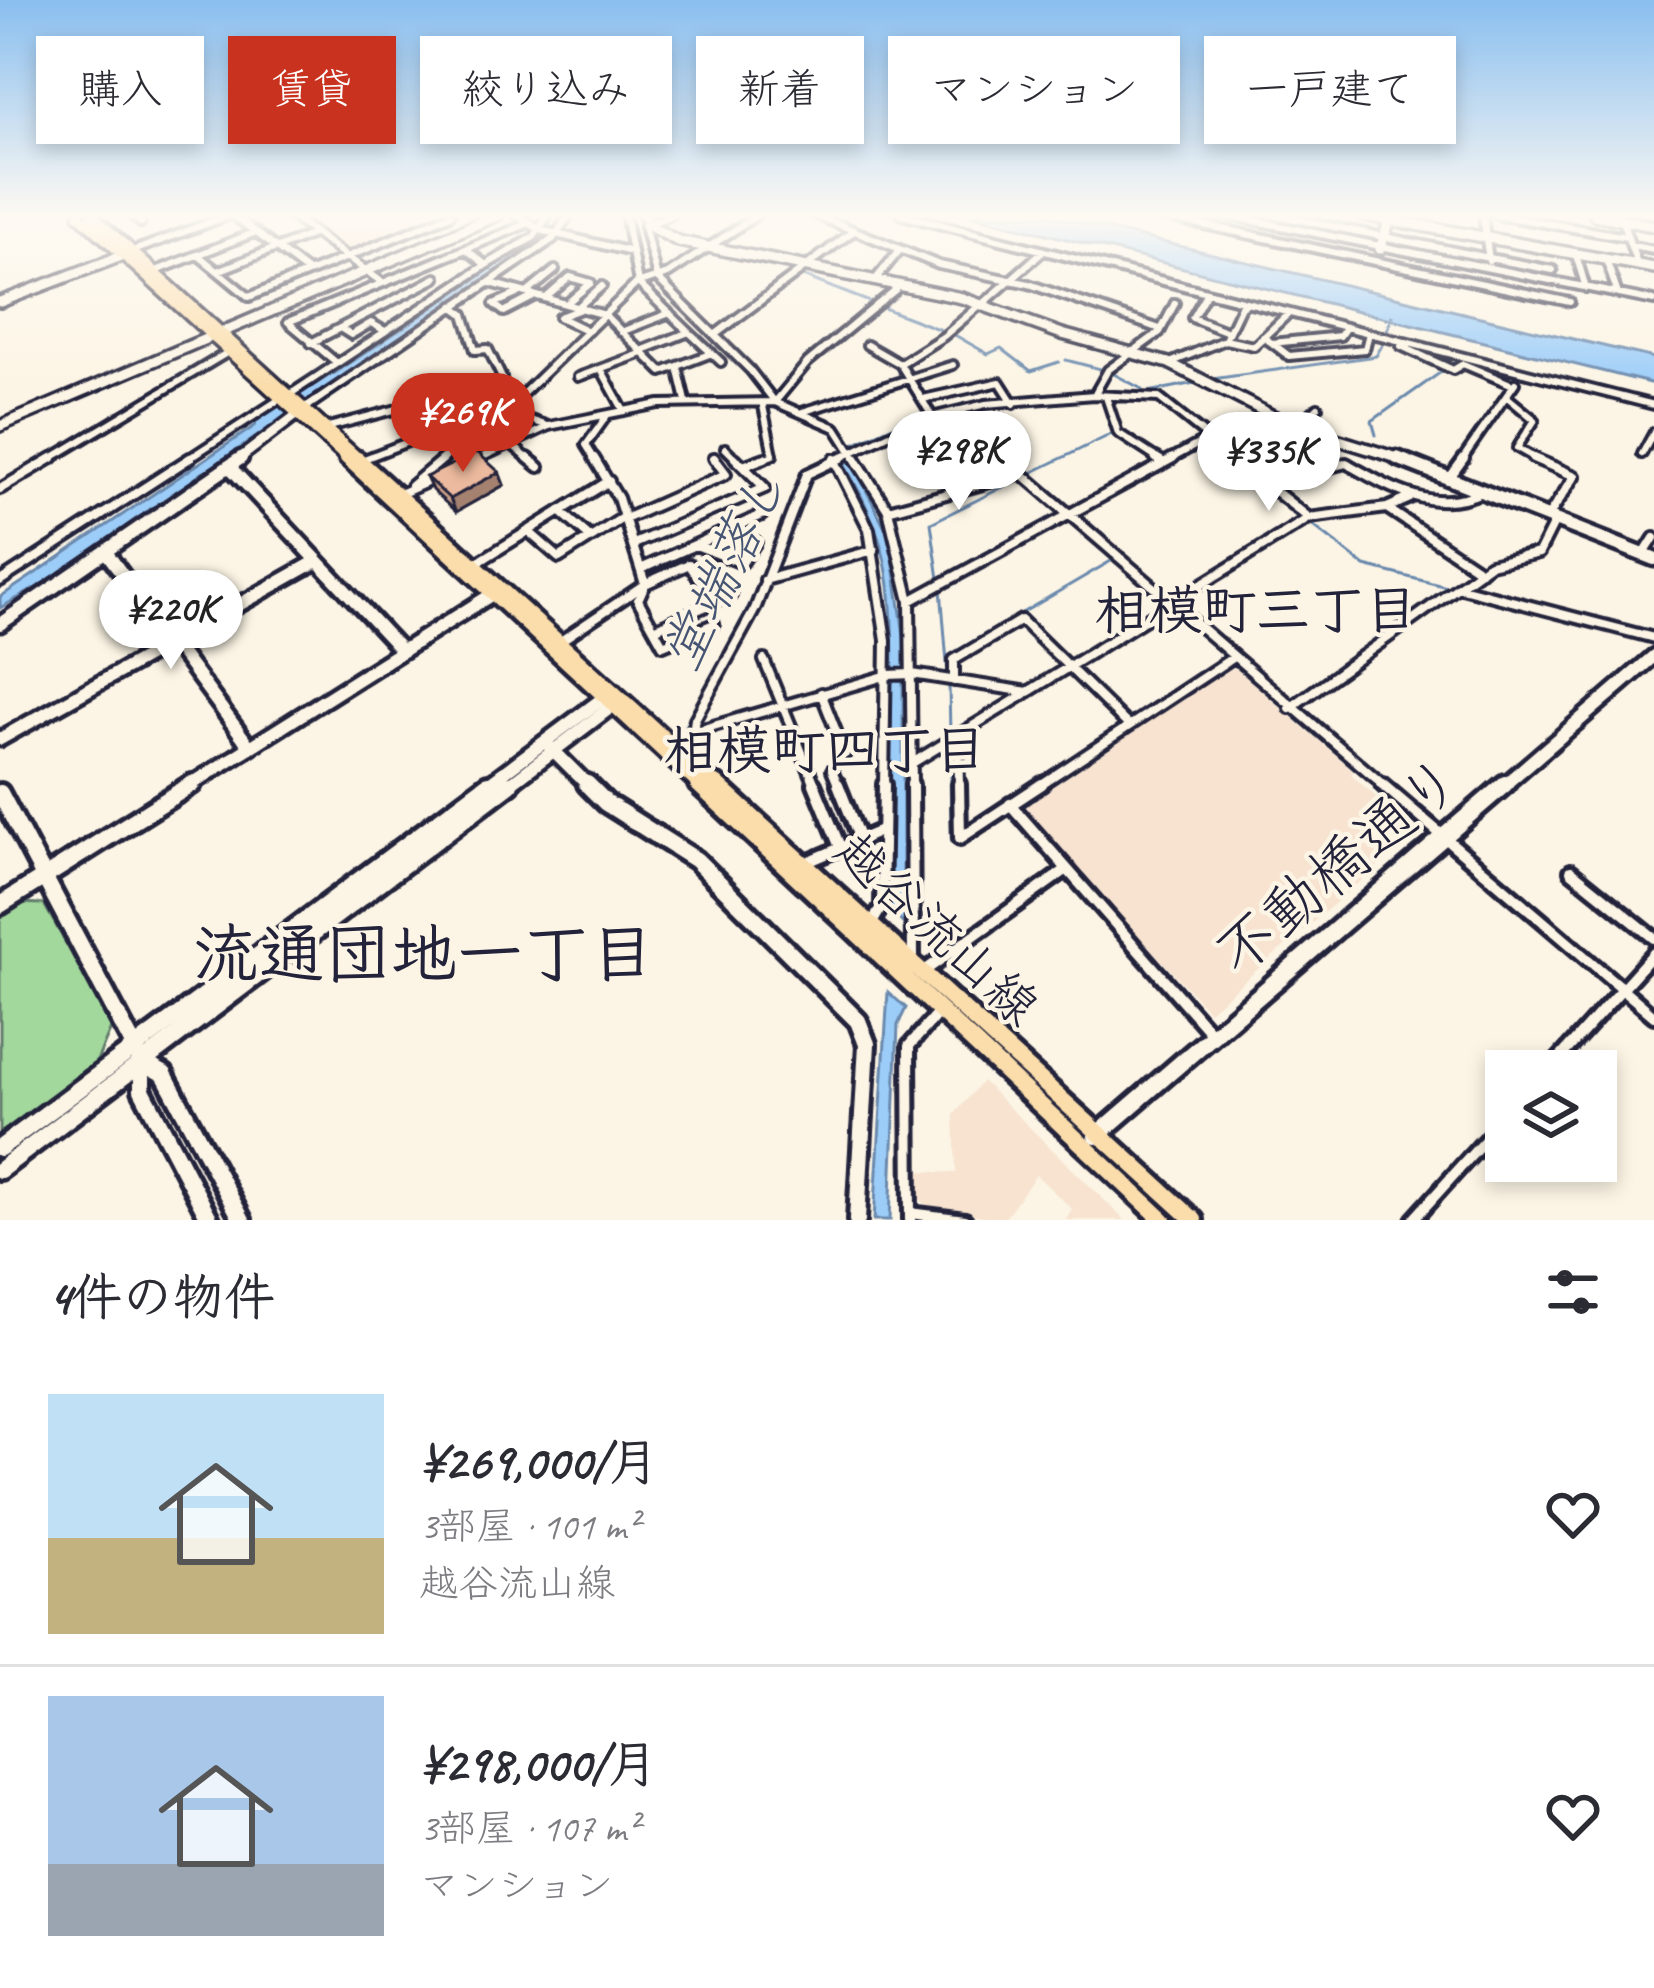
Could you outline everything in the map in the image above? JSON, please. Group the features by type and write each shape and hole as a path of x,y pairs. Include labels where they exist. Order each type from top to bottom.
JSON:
{"main road":[{"name":"越谷流山線","path":"150,272 472,566 562,640 614,697 676,745 918,967 1093,1141 1163,1220"},
{"name":"越谷流山線","path":"157,272 230,351 287,396"},
{"name":"越谷流山線","path":"304,411 329,427 402,493 494,592 614,697 940,1011 1194,1220"}],"street":[{"path":"0,302 79,272"},
{"path":"219,272 249,297 308,272"},
{"path":"0,426 357,272"},
{"path":"370,272 383,283"},
{"path":"337,364 288,322 410,272"},
{"path":"428,272 449,289"},
{"path":"0,581 475,272"},
{"path":"0,624 504,272"},
{"path":"537,296 504,312 494,304 525,292 552,272"},
{"path":"637,272 640,282 721,362"},
{"path":"655,272 774,402 836,428 874,550 890,675 880,830 882,907 871,925"},
{"path":"402,493 503,410 640,282 667,272"},
{"path":"716,334 798,272"},
{"path":"832,272 983,303 1062,334 1169,363 1296,428 1451,476 1649,556 1654,538"},
{"path":"875,280 881,272"},
{"path":"957,272 1028,284 1160,329"},
{"path":"900,364 954,329 1019,272"},
{"path":"1126,272 1654,405"},
{"path":"1431,272 1570,302"},
{"path":"1496,272 1654,301"},
{"path":"1553,272 1556,283"},
{"path":"1581,272 1586,288"},
{"path":"1610,272 1618,294"},
{"path":"546,298 570,277 590,283 566,304"},
{"path":"311,343 436,278"},
{"path":"489,282 605,315 662,372 712,353"},
{"path":"456,468 549,426 686,400 774,402 808,362 902,285"},
{"path":"588,331 559,317 580,308 602,286"},
{"path":"1207,292 1192,318 1254,346 1289,313"},
{"path":"1094,395 1108,370 1160,329 1175,303"},
{"path":"1169,363 1227,336 1243,303"},
{"path":"364,459 423,436 486,395 502,378 488,349 475,350 464,314 452,306"},
{"path":"621,332 671,313"},
{"path":"1291,340 1315,319"},
{"path":"340,328 351,335 371,323 385,332"},
{"path":"1272,343 1340,336 1346,327"},
{"path":"578,377 689,332"},
{"path":"1262,337 1289,356 1364,349 1369,333"},
{"path":"1390,339 1453,370 1463,364 1513,385"},
{"path":"867,345 900,364 930,414"},
{"path":"0,489 230,351"},
{"path":"802,412 953,365"},
{"path":"678,367 686,400"},
{"path":"601,369 624,412"},
{"path":"1451,476 1522,372"},
{"path":"922,399 1000,382 1013,404"},
{"path":"329,427 477,388 503,410 549,426"},
{"path":"693,732 694,719 738,644 807,474 930,414 1094,395 1159,398 1309,518"},
{"path":"1290,708 1480,571 1504,557 1539,553 1575,476 1519,452 1535,420 1505,396"},
{"path":"1106,398 1118,433 1164,463"},
{"path":"743,466 773,455 764,405"},
{"path":"1296,428 1318,407"},
{"path":"961,412 1019,474 1067,516 1654,1016"},
{"path":"607,416 585,440 609,481 643,568 645,584 638,600 663,645 714,624"},
{"path":"1642,454 1654,432"},
{"path":"910,601 1210,438"},
{"path":"511,444 539,467"},
{"path":"634,544 766,488 725,448"},
{"path":"844,455 888,510 910,601 908,737 914,762 918,967"},
{"path":"527,531 559,558 624,518 726,474 714,458"},
{"path":"1254,474 1306,473 1346,463 1411,497 1456,502 1485,490"},
{"path":"229,466 402,651"},
{"path":"888,510 1019,474"},
{"path":"402,493 438,477"},
{"path":"472,566 609,481"},
{"path":"914,762 1309,518 1387,508 1411,497"},
{"path":"1387,508 1480,571"},
{"path":"560,511 591,538"},
{"path":"643,568 762,515"},
{"path":"696,545 742,563 756,542"},
{"path":"765,580 874,550"},
{"path":"106,551 250,747"},
{"path":"0,739 317,561"},
{"path":"562,640 645,584 689,564 706,589"},
{"path":"1458,587 1654,638"},
{"path":"0,905 494,592"},
{"path":"654,629 731,595"},
{"path":"954,681 954,660 1021,620 1130,726"},
{"name":"不動橋通り","path":"1093,1141 1654,656"},
{"path":"958,735 960,838 1232,658"},
{"path":"764,660 840,847"},
{"path":"676,745 693,732 890,675 1028,692"},
{"path":"821,693 845,754"},
{"path":"0,1148 138,1055 614,697"},
{"path":"549,747 606,803 697,860 858,1021 867,1044 856,1220"},
{"path":"832,770 859,837"},
{"path":"0,793 138,1055 142,1090 210,1220"},
{"path":"1010,804 1212,1034"},
{"path":"805,863 880,830"},
{"path":"918,967 1067,869"},
{"path":"1571,871 1654,938"},
{"path":"1567,1050 1654,953"},
{"path":"940,1011 910,1046 910,1217 965,1220"},
{"path":"0,1170 138,1055"},
{"path":"138,1055 164,1074 242,1220"},
{"path":"1413,1220 1485,1140"}],"shaded area":[{"path":"1228,668 1236,669 1354,771 1351,774 1416,834 1209,1011 1141,939 1137,943 1023,811"},
{"path":"982,1081 1125,1220 1066,1220 1072,1209 1036,1175 1003,1220 926,1205 918,1197 918,1171 956,1173 954,1115"}],"green space":[{"path":"12,903 44,904 112,1026 88,1081 0,1145 0,911"}],"water":[{"path":"486,272 500,272 316,396 312,389"},
{"path":"1200,272 1289,272 1654,358 1654,384"},
{"path":"277,411 284,417 281,420 43,584 0,608 0,597"},
{"path":"850,458 890,537 905,642 904,669 893,669 885,560 870,513 842,461"},
{"path":"903,679 907,927 890,911 890,680"},
{"path":"888,992 906,1008 898,1025 890,1220 874,1220"}],"building":[{"path":"477,452 499,472 450,499 426,477"}],"waterway":[{"path":"800,275 875,304"},
{"path":"881,307 946,332"},
{"name":"堂端落し","path":"1387,331 1392,316"},
{"path":"953,334 988,354 1001,348 1031,371 1059,362"},
{"name":"堂端落し","path":"1212,379 1376,356 1385,340"},
{"path":"1066,360 1104,370"},
{"path":"1376,435 1372,421 1444,370"},
{"path":"1112,373 1142,389"},
{"path":"262,424 331,378"},
{"name":"堂端落し","path":"1133,395 1200,382"},
{"name":"堂端落し","path":"1037,397 1075,393"},
{"name":"堂端落し","path":"853,444 917,415 999,400"},
{"path":"105,422 138,403"},
{"path":"1029,474 1116,432 1104,403"},
{"path":"191,462 224,440"},
{"name":"堂端落し","path":"686,725 751,602 802,472 834,454"},
{"path":"939,579 931,523 1013,482"},
{"path":"0,586 107,516"},
{"path":"1310,523 1365,566 1451,588"},
{"path":"948,656 1111,561"},
{"path":"941,589 948,675"},
{"path":"949,684 950,735"},
{"path":"951,744 951,784"},
{"path":"951,784 952,839"}],"district":[{"name":"相模町三丁目","path":"1256,609"},
{"name":"相模町四丁目","path":"825,749"},
{"name":"流通団地一丁目","path":"424,953"}]}
